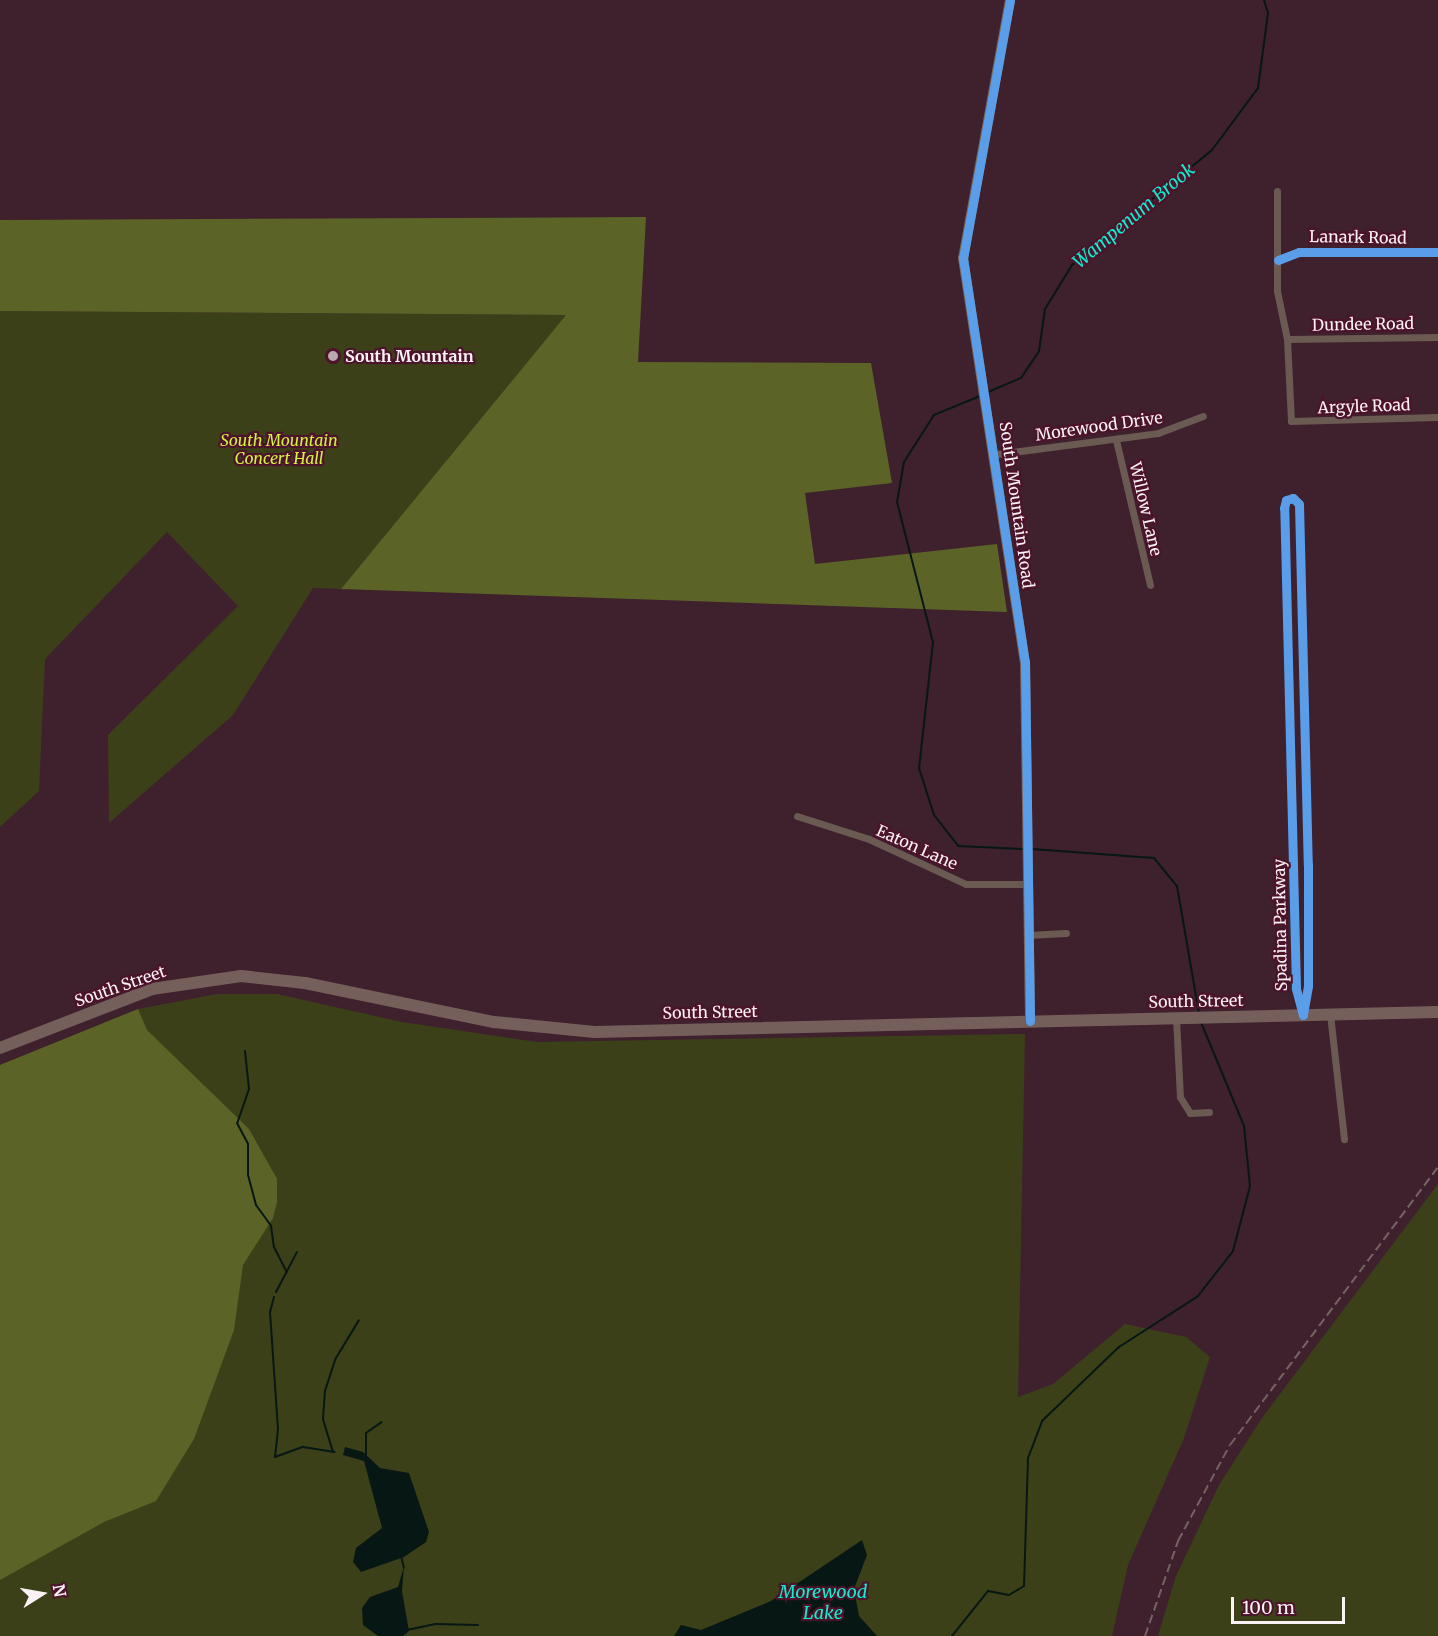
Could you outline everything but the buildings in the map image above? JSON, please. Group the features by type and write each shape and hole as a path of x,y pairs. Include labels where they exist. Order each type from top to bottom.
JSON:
{"highway":[{"name":"South Street","path":"0,1048 152,989 241,976 305,983 454,1016 558,1030 1438,1012"}],"street":[{"name":"South Mountain Road","path":"1010,0 963,258 996,454 1025,662 1030,1021"},
{"path":"1277,191 1277,291 1287,339"},
{"name":"Lanark Road","path":"1278,260 1299,252 1438,252"},
{"name":"Dundee Road","path":"1287,339 1438,337"},
{"name":"Argyle Road","path":"1287,339 1291,421 1438,417"},
{"name":"Morewood Drive","path":"996,454 1116,440 1170,431 1203,416"},
{"name":"Willow Lane","path":"1116,440 1150,585"},
{"name":"Spadina Parkway","path":"1293,498 1299,504 1308,865 1308,986 1303,1015 1296,988 1284,508 1286,500 1293,498"},
{"path":"1291,743 1305,744"},
{"name":"Eaton Lane","path":"797,816 868,839 966,884 1027,884"},
{"path":"1294,865 1308,865"},
{"path":"1028,935 1066,933"},
{"path":"1330,1014 1344,1138"},
{"path":"1176,1018 1180,1097 1191,1113 1209,1112"}],"green space":[{"path":"646,217 638,362 871,363 892,483 805,493 815,564 997,544 1007,612 341,589 566,315 0,311 0,220"},
{"name":"South Mountain Concert Hall","path":"0,311 566,315 341,589 313,588 233,715 109,823 108,735 238,606 167,532 45,659 39,791 0,827"},
{"path":"217,994 277,994 402,1022 537,1042 1025,1034 1018,1397 1053,1384 1125,1324 1186,1337 1210,1357 1184,1438 1128,1565 1112,1636 0,1636 0,1065 138,1009"},
{"path":"138,1009 147,1030 249,1129 277,1179 277,1202 273,1218 243,1265 234,1330 194,1439 156,1501 104,1522 0,1580 0,1065"},
{"path":"1438,1184 1438,1636 1158,1636 1176,1576 1219,1485 1262,1418"}],"water":[{"path":"345,1447 363,1452 380,1468 409,1473 429,1532 426,1542 404,1557 361,1572 353,1562 356,1548 382,1528 364,1461 343,1455"},
{"name":"Morewood Lake","path":"862,1540 867,1555 854,1589 859,1616 877,1636 674,1636 681,1625 701,1630 771,1601"},
{"path":"404,1566 402,1591 409,1631 403,1636 378,1636 363,1625 362,1608 370,1597 398,1587"}],"waterway":[{"name":"Wampenum Brook","path":"988,392 1021,378 1039,351 1045,309 1072,265 1212,150 1258,88 1268,13 1264,0"},
{"name":"Wampenum Brook","path":"980,396 934,415 904,462 897,502 933,642 919,768 934,815 958,846 1023,849"},
{"name":"Wampenum Brook","path":"1032,849 1154,858 1177,886 1199,1013"},
{"name":"Wampenum Brook","path":"952,1636 988,1591 1009,1595 1024,1586 1028,1458 1042,1421 1119,1347 1198,1296 1233,1251 1250,1186 1244,1126 1201,1022"},
{"path":"245,1051 249,1089 237,1123 248,1144 248,1175 256,1205 271,1226 274,1247 287,1272"},
{"path":"276,1292 297,1252"},
{"path":"274,1297 270,1312 278,1429 275,1457 303,1447 335,1452"},
{"path":"333,1452 323,1419 325,1391 336,1358 359,1320"},
{"path":"366,1455 366,1433 382,1422"},
{"path":"401,1556 404,1568"},
{"path":"407,1630 435,1624 478,1625"}],"railway":[{"path":"1145,1636 1178,1541 1230,1445 1438,1167"}],"cycle path":[{"path":"1010,0 963,258 1025,662 1030,1021"},
{"path":"1278,260 1299,252 1438,252"},
{"path":"1293,498 1299,504 1308,865 1308,986 1303,1015 1296,988 1284,508 1286,500 1293,498"}],"place":[{"name":"South Mountain","path":"333,356"}]}
